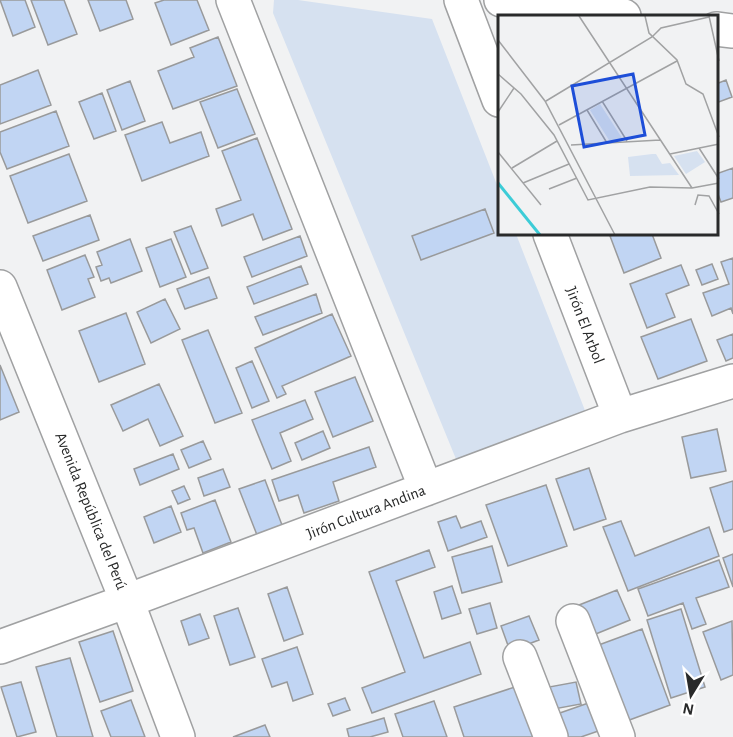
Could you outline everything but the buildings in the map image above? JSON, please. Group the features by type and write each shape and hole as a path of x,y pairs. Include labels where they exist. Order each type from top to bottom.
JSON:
{"street":[{"path":"233,0 426,489"},
{"path":"461,0 498,97"},
{"path":"501,0 616,15"},
{"path":"718,29 733,31"},
{"name":"Jirón El Arbol","path":"551,236 620,416"},
{"name":"Avenida República del Perú","path":"0,287 127,601 178,737"},
{"name":"Jirón Cultura Andina","path":"0,647 620,416 733,381"},
{"path":"573,621 618,737"},
{"path":"520,657 551,737"}],"shaded area":[{"path":"274,0 298,0 432,19 498,187 498,236 517,236 586,413 456,459 273,13"}]}
